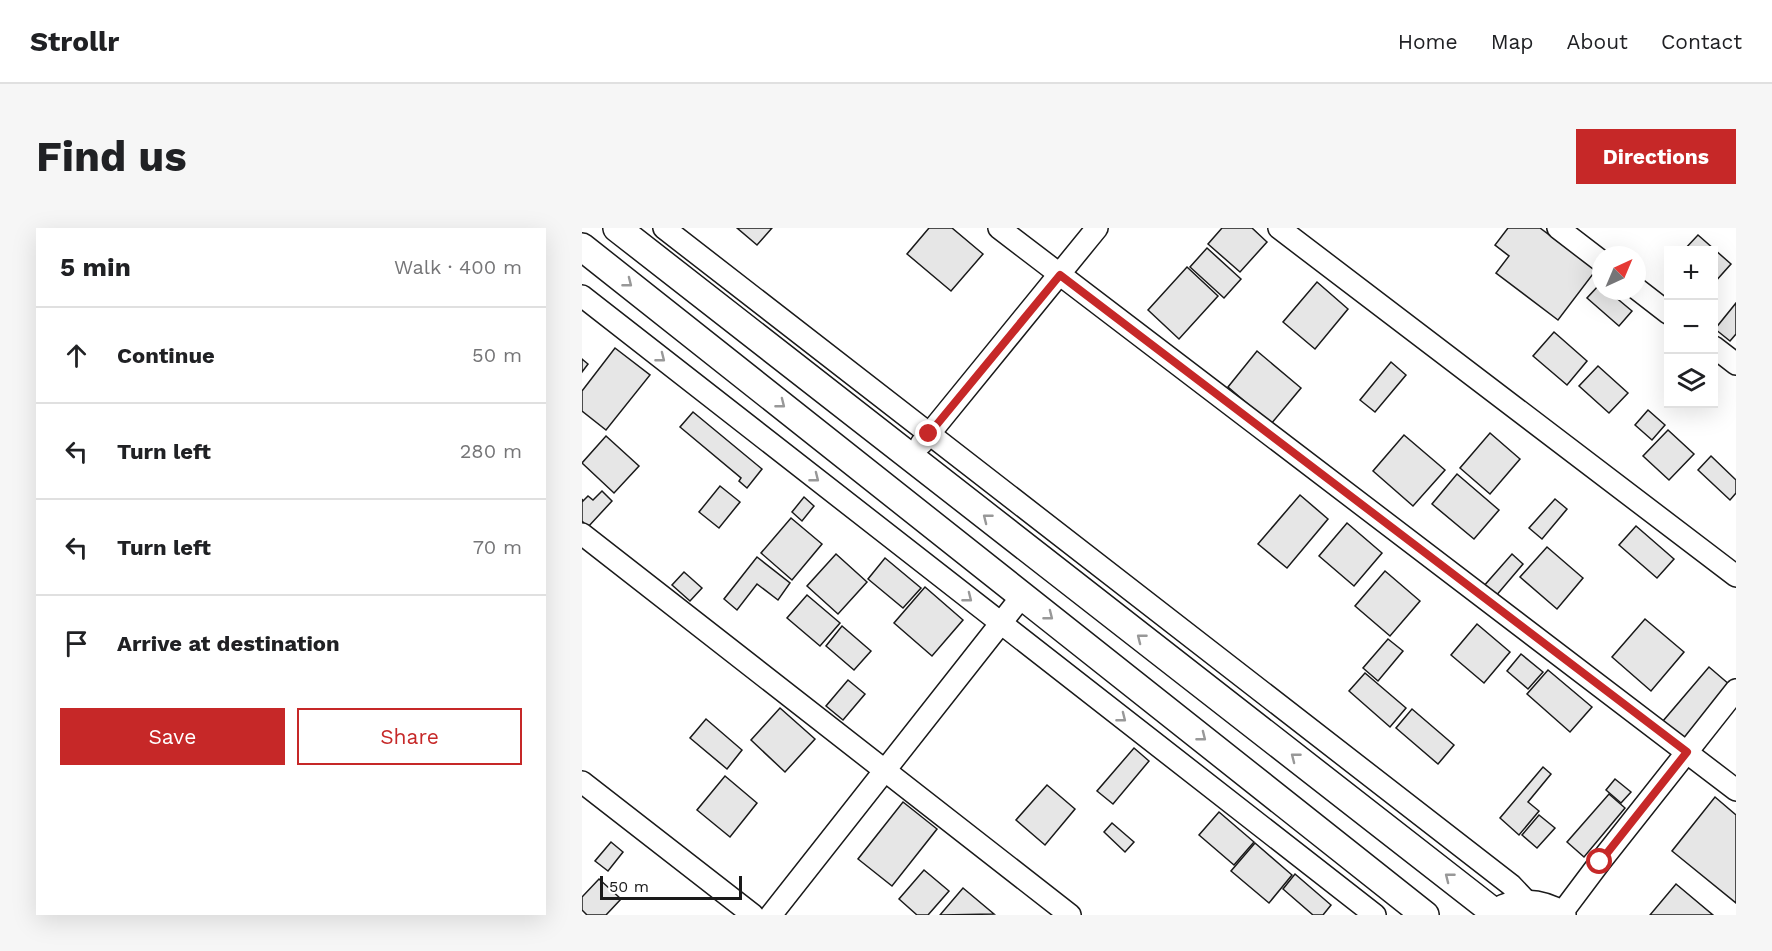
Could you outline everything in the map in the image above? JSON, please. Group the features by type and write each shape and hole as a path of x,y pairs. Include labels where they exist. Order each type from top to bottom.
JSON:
{"main road":[{"path":"617,228 1494,914 1511,906 1528,903 1545,906 1562,914"},
{"path":"582,247 1425,915"}],"street":[{"path":"664,228 1511,885 1528,903"},
{"path":"999,228 1736,790"},
{"path":"910,458 1097,228"},
{"path":"1279,228 1736,576"},
{"path":"1558,228 1592,254"},
{"path":"582,296 1375,915"},
{"path":"1646,296 1664,310"},
{"path":"1718,351 1736,364"},
{"path":"582,534 1070,915"},
{"path":"771,915 1023,595"},
{"path":"1562,914 1736,690"},
{"path":"582,782 753,915"}],"building":[{"path":"737,228 772,228 757,245"},
{"path":"929,228 952,228 983,254 951,291 907,254"},
{"path":"1222,228 1252,228 1267,242 1240,272 1208,244"},
{"path":"1508,228 1540,228 1592,267 1592,275 1558,320 1496,273 1509,256 1495,245"},
{"path":"1698,235 1711,246 1688,246"},
{"path":"1207,248 1241,279 1224,298 1190,267"},
{"path":"1718,253 1731,264 1718,279"},
{"path":"1187,267 1218,296 1179,339 1148,310"},
{"path":"1317,282 1348,309 1315,349 1283,322"},
{"path":"1592,293 1592,300 1619,300 1632,311 1619,326 1587,298"},
{"path":"1736,303 1736,334 1730,341 1718,331 1718,325"},
{"path":"1554,332 1587,361 1567,385 1533,356"},
{"path":"615,348 650,375 606,430 582,411 582,391"},
{"path":"1257,351 1301,388 1271,424 1228,387"},
{"path":"582,359 588,364 582,372"},
{"path":"1391,362 1406,375 1375,412 1360,400"},
{"path":"1598,366 1628,393 1609,413 1579,386"},
{"path":"1648,410 1665,425 1652,440 1635,425"},
{"path":"693,412 762,469 747,488 739,481 741,478 680,427"},
{"path":"1668,430 1694,454 1669,480 1643,456"},
{"path":"1490,433 1520,459 1490,494 1460,468"},
{"path":"1404,435 1445,470 1413,506 1373,471"},
{"path":"606,436 639,466 614,493 582,463"},
{"path":"1711,456 1736,480 1736,493 1730,500 1698,470"},
{"path":"1457,474 1499,510 1474,539 1432,504"},
{"path":"720,486 740,502 719,528 699,512"},
{"path":"602,491 612,501 588,527 582,521 582,499 583,501 588,496 593,500"},
{"path":"1300,495 1328,519 1287,568 1258,544"},
{"path":"804,497 814,506 802,521 792,512"},
{"path":"1555,499 1567,509 1542,539 1529,528"},
{"path":"791,518 822,544 792,580 761,553"},
{"path":"1347,523 1382,553 1354,586 1319,556"},
{"path":"1636,526 1674,559 1657,578 1619,545"},
{"path":"1547,547 1583,578 1557,609 1520,577"},
{"path":"836,554 867,582 838,614 807,586"},
{"path":"1512,554 1523,564 1495,597 1483,587"},
{"path":"757,557 790,583 778,600 757,584 737,610 724,599"},
{"path":"885,558 921,588 903,608 868,579"},
{"path":"1385,571 1420,601 1390,636 1355,606"},
{"path":"684,572 702,588 690,601 672,585"},
{"path":"925,587 963,620 932,656 894,623"},
{"path":"807,595 840,623 820,646 787,618"},
{"path":"1645,619 1684,652 1651,691 1612,657"},
{"path":"1477,624 1510,652 1484,683 1451,655"},
{"path":"842,626 871,651 854,670 826,646"},
{"path":"1388,639 1403,651 1378,681 1363,668"},
{"path":"1521,654 1543,672 1528,689 1507,671"},
{"path":"1709,667 1730,685 1684,739 1663,721"},
{"path":"1548,670 1592,707 1570,732 1527,694"},
{"path":"1365,673 1406,708 1390,727 1349,691"},
{"path":"848,680 865,694 843,720 826,706"},
{"path":"780,708 815,739 785,772 751,740"},
{"path":"1412,709 1454,745 1438,764 1396,728"},
{"path":"706,719 742,750 727,769 690,738"},
{"path":"1134,748 1149,761 1113,804 1097,791"},
{"path":"1543,767 1551,774 1528,802 1539,811 1519,835 1500,818"},
{"path":"725,776 757,803 730,837 697,810"},
{"path":"1615,779 1631,792 1621,803 1606,790"},
{"path":"1047,785 1075,809 1045,845 1016,820"},
{"path":"1609,794 1625,808 1584,857 1567,842"},
{"path":"1715,797 1736,815 1736,903 1672,851"},
{"path":"903,802 937,829 892,886 858,859"},
{"path":"1219,812 1254,842 1234,865 1199,835"},
{"path":"1539,815 1555,828 1537,848 1522,835"},
{"path":"1112,823 1134,842 1125,852 1104,832"},
{"path":"611,842 623,852 608,871 595,861"},
{"path":"1255,843 1292,875 1269,903 1231,871"},
{"path":"924,870 949,891 928,915 917,915 899,899"},
{"path":"1295,874 1331,905 1323,915 1313,915 1283,889"},
{"path":"599,879 621,899 606,915 587,915 582,910 582,897"},
{"path":"1676,884 1713,915 1650,915"},
{"path":"963,888 994,914 940,915"}],"route":[{"path":"929,434 1060,275 1687,752 1600,862"}]}
